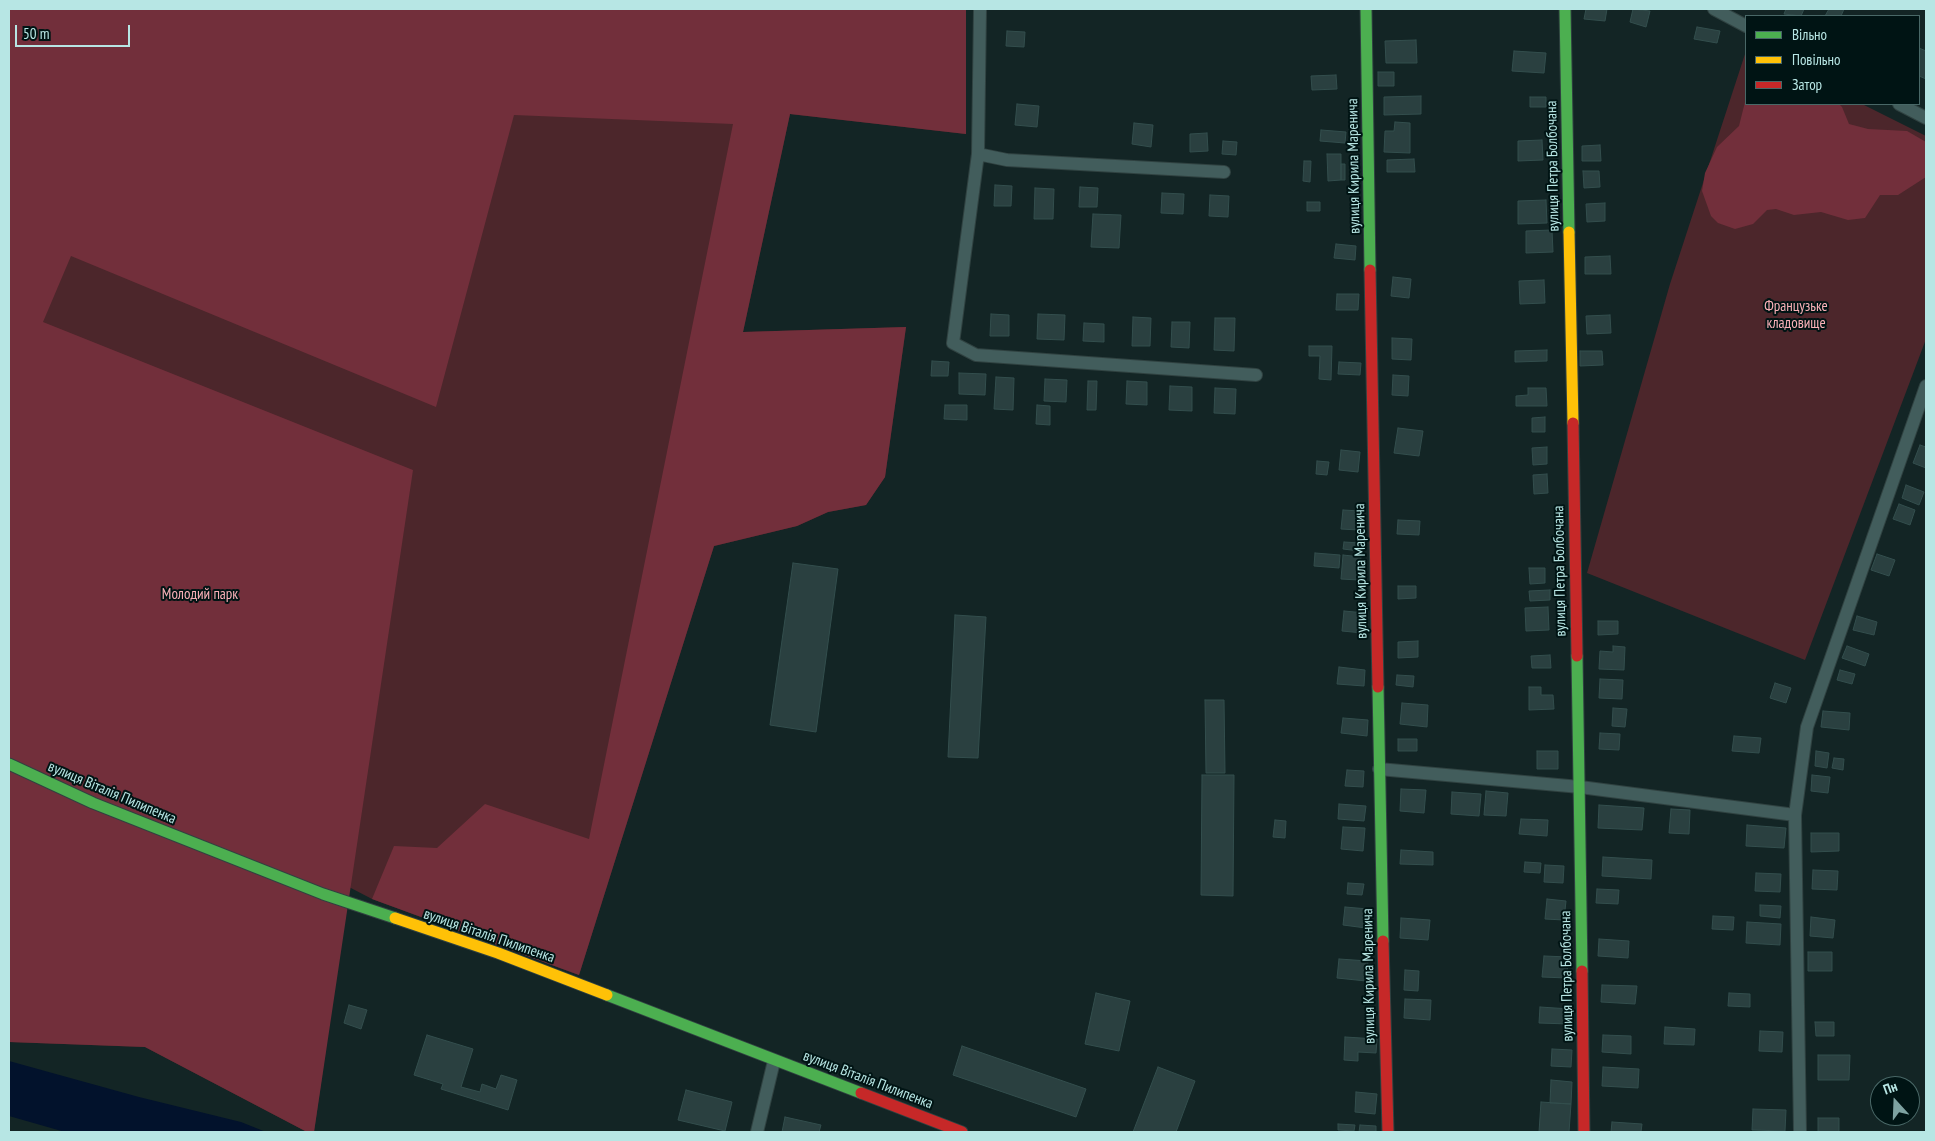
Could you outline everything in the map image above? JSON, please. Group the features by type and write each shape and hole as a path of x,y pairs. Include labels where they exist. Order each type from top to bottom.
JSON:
{"street":[{"path":"980,9 978,154 953,343 976,355 1256,375"},
{"name":"вулиця Кирила Маренича","path":"1366,9 1379,769 1388,1132"},
{"name":"вулиця Петра Болбочана","path":"1565,9 1580,787 1584,1132"},
{"path":"1714,9 1745,25"},
{"path":"1901,105 1926,118"},
{"path":"978,154 1007,160 1224,172"},
{"path":"1800,1132 1795,815 1807,728 1926,386"},
{"name":"вулиця Віталія Пилипенка","path":"9,764 94,803 323,894 498,953 962,1132"},
{"path":"1379,769 1580,787 1795,815"},
{"path":"757,1132 774,1061"}],"green space":[{"name":"Молодий парк","path":"9,9 966,9 966,134 790,114 743,332 906,327 885,477 866,505 828,512 797,526 714,546 579,975 372,899 349,887 314,1132 307,1132 145,1047 9,1042"},
{"name":"Молодий парк","path":"9,9 966,9 966,134 790,114 743,332 906,327 885,477 866,505 828,512 797,526 714,546 579,975 372,899 394,846 437,848 485,804 589,839 733,124 514,115 436,407 71,256 43,322 413,470 314,1132 307,1132 145,1047 9,1042"},
{"name":"Французьке кладовище","path":"1745,54 1745,105 1864,105 1926,136 1926,339 1805,660 1587,573 1670,284"},
{"path":"1745,102 1745,105 1840,105 1849,124 1868,129 1907,131 1926,142 1926,177 1898,195 1880,195 1865,218 1848,220 1821,212 1794,215 1776,209 1767,210 1753,224 1735,229 1718,223 1711,216 1702,191 1705,173 1717,147 1739,126"}],"water":[{"path":"9,1061 139,1097 241,1122 266,1132 65,1132 9,1116"}],"building":[{"path":"1586,9 1607,9 1605,21 1584,19"},
{"path":"1633,9 1650,11 1646,27 1630,22"},
{"path":"1786,9 1804,9 1801,15 1784,14"},
{"path":"1829,9 1844,9 1841,15 1826,15"},
{"path":"1697,27 1720,31 1717,43 1694,39"},
{"path":"1007,31 1025,32 1024,47 1006,46"},
{"path":"1416,40 1417,63 1386,63 1385,41"},
{"path":"1920,48 1926,51 1926,79 1920,76"},
{"path":"1514,51 1546,53 1544,73 1512,71"},
{"path":"1378,72 1394,72 1394,86 1378,86"},
{"path":"1336,75 1337,89 1312,90 1311,76"},
{"path":"1421,96 1421,114 1384,115 1384,97"},
{"path":"1530,97 1546,97 1546,107 1530,107"},
{"path":"1017,104 1039,106 1037,127 1015,125"},
{"path":"1395,122 1410,123 1410,153 1384,152 1385,131 1394,131"},
{"path":"1134,123 1153,125 1151,147 1132,144"},
{"path":"1321,130 1346,132 1345,143 1320,141"},
{"path":"1207,133 1208,151 1190,152 1190,134"},
{"path":"1542,140 1543,160 1518,161 1518,141"},
{"path":"1223,141 1237,142 1236,155 1222,154"},
{"path":"1600,145 1601,161 1582,161 1582,146"},
{"path":"1327,154 1341,154 1341,180 1328,181"},
{"path":"1414,159 1415,172 1387,172 1387,160"},
{"path":"1304,161 1311,161 1310,182 1303,181"},
{"path":"1341,164 1345,164 1345,180 1341,180"},
{"path":"1583,171 1599,171 1600,187 1584,188"},
{"path":"995,185 1012,186 1011,206 994,206"},
{"path":"1080,187 1098,188 1097,207 1079,207"},
{"path":"1035,188 1054,189 1053,219 1034,219"},
{"path":"1162,193 1184,194 1183,214 1161,213"},
{"path":"1210,195 1229,196 1228,217 1209,216"},
{"path":"1546,200 1547,223 1518,224 1518,201"},
{"path":"1307,202 1320,202 1320,211 1307,211"},
{"path":"1605,203 1605,221 1587,222 1586,204"},
{"path":"1093,214 1121,215 1119,248 1091,247"},
{"path":"1552,230 1553,252 1526,253 1526,231"},
{"path":"1336,244 1356,246 1355,260 1334,258"},
{"path":"1610,256 1611,274 1585,274 1585,257"},
{"path":"1393,277 1411,279 1409,298 1391,296"},
{"path":"1544,280 1545,303 1520,304 1519,281"},
{"path":"1337,294 1359,294 1358,310 1336,310"},
{"path":"991,314 1009,315 1009,336 990,336"},
{"path":"1038,314 1065,315 1064,340 1037,339"},
{"path":"1610,315 1611,333 1587,334 1586,316"},
{"path":"1133,317 1151,318 1150,346 1132,346"},
{"path":"1215,318 1235,318 1234,351 1214,350"},
{"path":"1172,322 1190,322 1189,348 1171,347"},
{"path":"1084,323 1104,324 1104,342 1083,341"},
{"path":"1392,338 1412,339 1411,360 1392,359"},
{"path":"1309,346 1332,346 1331,380 1319,379 1320,356 1309,356"},
{"path":"1547,350 1547,361 1515,362 1515,351"},
{"path":"1580,351 1602,351 1603,365 1580,366"},
{"path":"932,361 949,362 948,376 931,376"},
{"path":"1339,362 1361,363 1360,375 1338,374"},
{"path":"959,373 986,374 985,395 959,394"},
{"path":"1393,375 1409,376 1408,396 1392,395"},
{"path":"996,377 1014,378 1013,410 994,409"},
{"path":"1045,379 1067,380 1066,402 1044,401"},
{"path":"1088,381 1097,381 1096,410 1087,410"},
{"path":"1127,381 1147,382 1147,405 1126,404"},
{"path":"1170,386 1192,387 1192,411 1169,410"},
{"path":"1215,388 1236,389 1235,414 1214,413"},
{"path":"1528,388 1546,388 1547,406 1516,406 1516,396 1528,395"},
{"path":"945,405 967,405 967,420 944,419"},
{"path":"1037,405 1050,406 1050,425 1036,424"},
{"path":"1545,417 1545,432 1532,432 1532,418"},
{"path":"1398,428 1423,431 1419,456 1394,453"},
{"path":"1920,445 1926,447 1926,468 1913,463"},
{"path":"1547,447 1547,464 1533,465 1532,448"},
{"path":"1341,450 1360,452 1358,472 1339,470"},
{"path":"1317,461 1329,462 1327,475 1316,474"},
{"path":"1547,474 1548,493 1534,494 1533,475"},
{"path":"1906,485 1924,492 1919,505 1902,498"},
{"path":"1899,504 1915,510 1910,525 1893,519"},
{"path":"1343,510 1360,511 1359,530 1341,529"},
{"path":"1398,520 1420,521 1419,535 1397,534"},
{"path":"1344,542 1360,543 1359,551 1343,549"},
{"path":"1315,553 1340,555 1339,568 1314,566"},
{"path":"1877,554 1895,560 1889,576 1871,570"},
{"path":"1343,555 1361,557 1359,580 1341,579"},
{"path":"793,563 838,569 816,732 770,725"},
{"path":"1529,568 1545,568 1545,583 1530,584"},
{"path":"1398,586 1416,586 1416,598 1398,599"},
{"path":"1550,590 1550,600 1530,601 1529,591"},
{"path":"1548,607 1549,630 1526,631 1525,608"},
{"path":"1344,611 1365,613 1363,633 1342,631"},
{"path":"955,615 986,617 978,758 948,757"},
{"path":"1857,616 1877,622 1874,635 1853,630"},
{"path":"1598,621 1618,621 1618,634 1598,635"},
{"path":"1418,641 1418,657 1398,658 1398,642"},
{"path":"1613,646 1625,647 1624,670 1599,669 1600,651 1613,652"},
{"path":"1847,646 1869,654 1865,666 1842,658"},
{"path":"1550,655 1551,668 1532,668 1531,656"},
{"path":"1339,667 1365,670 1364,686 1337,684"},
{"path":"1840,670 1855,674 1852,684 1837,680"},
{"path":"1397,675 1414,676 1413,687 1396,685"},
{"path":"1600,679 1623,680 1622,699 1599,698"},
{"path":"1775,683 1791,688 1786,703 1770,698"},
{"path":"1529,687 1541,687 1541,695 1553,695 1554,709 1529,710"},
{"path":"1205,700 1224,700 1225,773 1206,773"},
{"path":"1402,703 1428,705 1427,727 1400,724"},
{"path":"1613,708 1627,709 1625,727 1612,726"},
{"path":"1823,711 1850,713 1849,730 1821,727"},
{"path":"1343,718 1368,720 1367,736 1341,733"},
{"path":"1600,733 1620,734 1619,750 1599,749"},
{"path":"1734,736 1761,738 1759,753 1732,751"},
{"path":"1398,739 1417,739 1417,751 1398,751"},
{"path":"1537,751 1558,751 1558,769 1537,769"},
{"path":"1816,751 1829,753 1827,768 1815,766"},
{"path":"1834,758 1844,759 1843,770 1832,768"},
{"path":"1347,770 1364,771 1363,787 1345,786"},
{"path":"1202,775 1234,775 1233,896 1201,895"},
{"path":"1812,775 1830,777 1828,793 1811,791"},
{"path":"1401,789 1426,790 1424,813 1400,811"},
{"path":"1486,791 1508,793 1506,816 1484,815"},
{"path":"1452,792 1481,794 1479,816 1451,814"},
{"path":"1339,804 1366,806 1364,821 1338,819"},
{"path":"1599,805 1644,808 1642,830 1598,828"},
{"path":"1671,809 1690,810 1689,834 1669,833"},
{"path":"1521,819 1548,820 1547,836 1519,834"},
{"path":"1275,820 1286,821 1285,838 1273,837"},
{"path":"1747,825 1786,828 1784,848 1746,846"},
{"path":"1343,827 1365,828 1363,851 1341,849"},
{"path":"1811,833 1839,833 1839,851 1811,852"},
{"path":"1401,850 1433,852 1433,865 1400,864"},
{"path":"1603,857 1652,860 1651,879 1602,876"},
{"path":"1525,862 1541,863 1540,873 1524,872"},
{"path":"1545,865 1564,866 1563,883 1544,882"},
{"path":"1813,870 1838,871 1837,890 1812,889"},
{"path":"1756,873 1781,874 1780,892 1755,891"},
{"path":"1348,883 1364,884 1362,895 1347,894"},
{"path":"1597,889 1619,890 1618,904 1596,903"},
{"path":"1547,899 1566,901 1564,920 1545,919"},
{"path":"1760,905 1781,906 1780,918 1760,916"},
{"path":"1345,907 1368,909 1366,928 1343,925"},
{"path":"1713,916 1734,917 1733,930 1712,929"},
{"path":"1811,917 1835,920 1833,938 1810,936"},
{"path":"1401,918 1430,920 1428,940 1400,938"},
{"path":"1747,922 1781,924 1780,945 1746,943"},
{"path":"1599,939 1629,941 1628,958 1598,956"},
{"path":"1808,952 1832,952 1832,971 1808,971"},
{"path":"1544,956 1568,957 1567,978 1542,977"},
{"path":"1339,959 1368,961 1366,981 1337,978"},
{"path":"1405,970 1419,971 1418,991 1404,990"},
{"path":"1602,985 1637,986 1635,1004 1601,1002"},
{"path":"1096,993 1130,1001 1119,1051 1085,1044"},
{"path":"1729,993 1750,994 1750,1007 1728,1006"},
{"path":"1405,999 1431,1000 1430,1020 1404,1018"},
{"path":"349,1005 367,1010 361,1029 344,1023"},
{"path":"1540,1007 1570,1009 1569,1024 1539,1023"},
{"path":"1815,1022 1834,1022 1834,1036 1816,1036"},
{"path":"1665,1027 1695,1029 1694,1045 1664,1044"},
{"path":"1760,1031 1783,1032 1782,1052 1759,1051"},
{"path":"427,1035 473,1049 461,1087 480,1092 482,1084 496,1089 501,1075 517,1080 508,1110 441,1089 443,1084 414,1075"},
{"path":"1603,1035 1631,1036 1631,1054 1602,1052"},
{"path":"1345,1037 1377,1039 1376,1053 1358,1052 1358,1061 1344,1060"},
{"path":"962,1046 1086,1089 1076,1117 953,1075"},
{"path":"1552,1049 1572,1050 1571,1067 1551,1066"},
{"path":"1818,1055 1850,1055 1849,1080 1818,1080"},
{"path":"1158,1067 1195,1081 1176,1132 1133,1132"},
{"path":"1603,1067 1639,1069 1638,1088 1602,1086"},
{"path":"1551,1080 1572,1082 1571,1104 1550,1103"},
{"path":"686,1090 732,1102 725,1131 678,1120"},
{"path":"1356,1092 1377,1094 1375,1114 1355,1112"},
{"path":"1541,1102 1571,1104 1569,1132 1539,1132"},
{"path":"1753,1109 1786,1110 1785,1131 1752,1130"},
{"path":"785,1117 821,1125 819,1132 782,1132"},
{"path":"1818,1118 1839,1118 1839,1132 1818,1132"},
{"path":"1612,1122 1642,1124 1641,1132 1611,1132"},
{"path":"1338,1124 1355,1125 1354,1131 1338,1130"},
{"path":"1360,1125 1376,1126 1376,1132 1359,1132"}],"traffic: fast":[{"path":"1366,9 1370,270"},
{"path":"1565,9 1569,232"},
{"path":"1577,656 1582,971"},
{"path":"1378,687 1383,941"},
{"path":"9,764 93,803 323,894 395,918"},
{"path":"607,995 861,1093"}],"traffic: slow":[{"path":"1569,232 1573,423"},
{"path":"395,918 498,953 607,995"}],"traffic: jam":[{"path":"1370,270 1378,687"},
{"path":"1573,423 1577,656"},
{"path":"1383,941 1388,1132"},
{"path":"1582,971 1584,1132"},
{"path":"861,1093 962,1132"}]}
